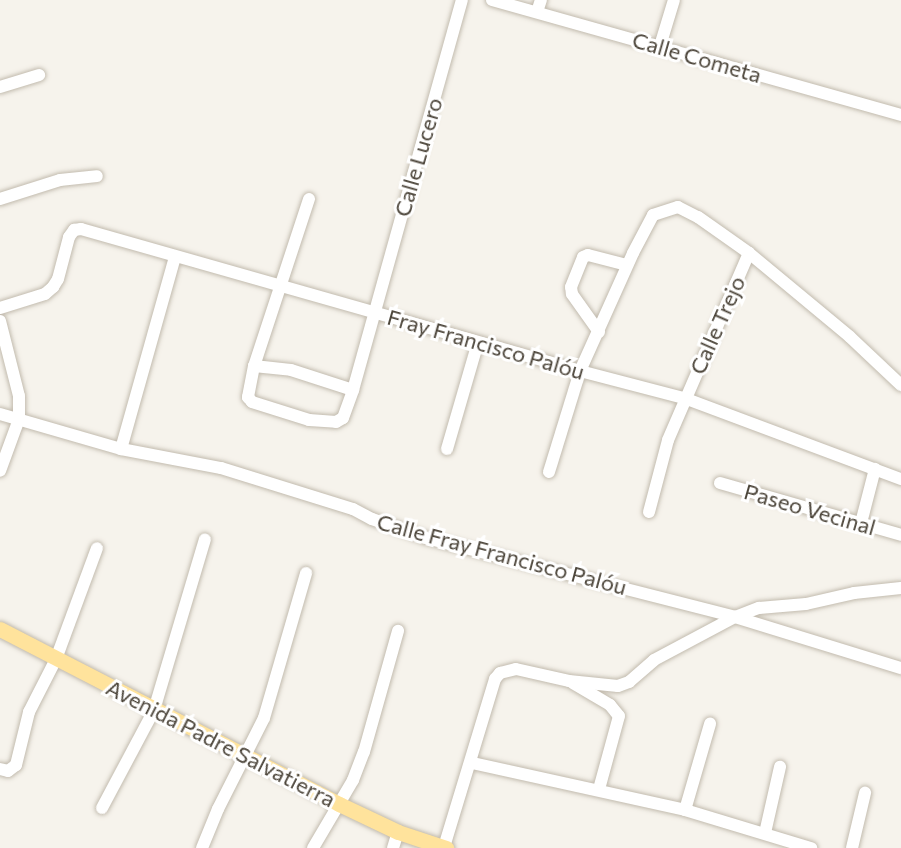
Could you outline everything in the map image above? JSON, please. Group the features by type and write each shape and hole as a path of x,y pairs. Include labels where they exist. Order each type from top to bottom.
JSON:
{"main road":[{"name":"Avenida Padre Salvatierra","path":"0,629 339,804 398,832 445,848"}],"street":[{"name":"Calle Lucero","path":"254,366 248,397 252,402 309,420 336,422 343,418 354,390 462,0"},
{"name":"Calle Cometa","path":"492,0 539,6 660,46 901,115"},
{"path":"660,46 674,0"},
{"path":"0,87 39,75"},
{"path":"0,199 60,180 97,176"},
{"path":"309,199 254,366 291,370 354,390"},
{"path":"549,472 580,371 627,265 653,215 678,207 698,217 749,253 850,337 901,385"},
{"name":"Fray Francisco Palóu","path":"0,308 45,294 58,279 69,237 74,230 81,229 580,371 684,398 901,479"},
{"name":"Calle Trejo","path":"649,512 668,440 684,398 749,253"},
{"path":"599,332 572,294 572,287 583,257 588,255 627,265"},
{"path":"121,449 175,257"},
{"path":"0,321 16,377 19,419 0,471"},
{"path":"447,449 478,342"},
{"name":"Calle Fray Francisco Palóu","path":"0,414 121,449 222,468 353,509 372,519 426,538 735,617 901,668"},
{"path":"861,523 875,470"},
{"name":"Paseo Vecinal","path":"720,483 901,535"},
{"path":"102,808 154,710 205,539"},
{"path":"0,769 8,771 16,765 29,712 56,659 97,548"},
{"path":"202,848 218,808 264,718 306,573"},
{"path":"445,848 495,679 500,673 516,669 569,681 618,686 629,682 654,660 735,617 759,608 901,588"},
{"path":"312,848 353,780 364,752 398,631"},
{"path":"569,681 610,705 619,716 599,789"},
{"path":"684,810 710,724"},
{"path":"471,763 599,789 684,810 812,848"},
{"path":"765,833 780,767"},
{"path":"852,848 866,793"},
{"path":"393,848 398,832"}]}
